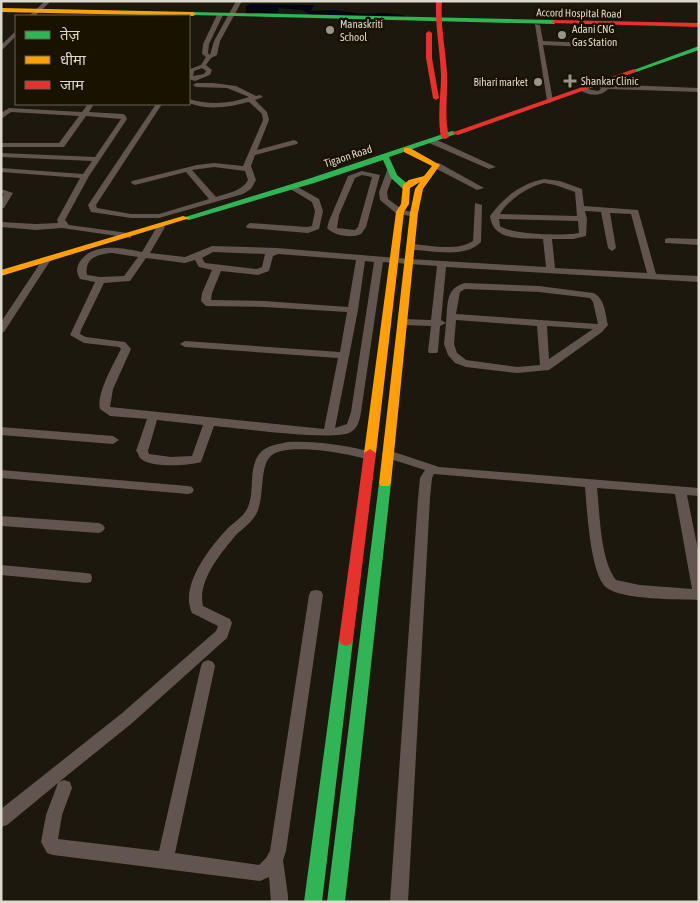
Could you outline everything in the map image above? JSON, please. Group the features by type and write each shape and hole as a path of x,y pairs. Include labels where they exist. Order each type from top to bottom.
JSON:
{"street":[{"path":"35,13 48,1"},
{"path":"209,57 205,54 206,44 238,1"},
{"path":"432,1 433,21 429,58 433,90 442,108 444,137"},
{"path":"433,21 439,1"},
{"path":"1,11 121,15"},
{"path":"35,13 162,15"},
{"path":"190,15 225,16"},
{"path":"193,83 209,73 209,70 203,66 209,57 214,55 225,16"},
{"name":"Accord Hospital Road","path":"190,17 225,16 537,25 699,27"},
{"path":"433,21 699,27"},
{"path":"537,25 550,101"},
{"path":"1,49 15,34"},
{"path":"540,43 609,46"},
{"name":"Tigaon Road","path":"1,273 291,187 583,90 603,87 699,48"},
{"path":"158,105 92,207 99,212 159,216 215,200 248,188 252,180 247,169 247,163 266,120 265,113 255,98 241,88 193,83"},
{"path":"603,87 699,92"},
{"path":"190,101 196,104 219,106 255,98"},
{"path":"1,145 61,145 90,105"},
{"path":"1,118 9,110 123,116 124,119 85,176 61,220 63,225"},
{"path":"432,141 492,167"},
{"path":"252,154 294,142"},
{"path":"407,150 480,188"},
{"path":"1,154 97,159"},
{"path":"313,902 400,212 405,204 406,187 391,170 385,157"},
{"path":"336,902 414,214 420,189 436,165"},
{"path":"135,183 187,169 214,166 247,169"},
{"path":"187,169 215,200"},
{"path":"1,170 85,176"},
{"path":"387,204 383,196 391,170"},
{"path":"362,173 376,175 370,203 362,227 358,232 336,232 332,230 336,208 341,205 352,176 362,173"},
{"path":"406,187 412,182 426,178"},
{"path":"544,182 557,183 579,191 583,234 572,237 508,233 499,228 494,222 494,216 498,207 532,184 544,182"},
{"path":"250,226 308,230 316,227 319,211 316,201 291,187"},
{"path":"1,191 8,193 1,206"},
{"path":"370,203 387,204 400,212 414,214"},
{"path":"411,247 455,248 473,246 477,242 478,205"},
{"path":"582,208 635,212 652,276"},
{"path":"605,209 612,248"},
{"path":"494,216 583,219"},
{"path":"1,224 36,227 63,225 128,236"},
{"path":"161,227 144,256 127,279 100,280 83,277 81,273 85,261 98,253 112,250 144,256 176,260 197,257 212,249 699,279"},
{"path":"547,236 550,269"},
{"path":"668,241 699,242"},
{"path":"197,257 202,265 217,269 261,272 266,269 268,258 273,252"},
{"path":"329,432 361,258"},
{"path":"100,280 75,335 84,340 114,342 125,346 123,358 104,398 105,409 119,413 329,432 347,430 354,422 368,320 379,259"},
{"path":"1,330 46,261"},
{"path":"434,351 435,323 442,263"},
{"path":"217,269 207,293 206,301 209,304 226,306 258,304 352,314 368,320 387,322"},
{"path":"473,286 584,293 593,296 598,301 603,322 601,327 545,368 517,370 476,366 459,361 449,348 451,320 455,292 458,288 473,286"},
{"path":"402,322 435,323 451,320 601,327"},
{"path":"542,323 545,368"},
{"path":"185,344 344,355"},
{"path":"153,416 142,451 145,457 153,459 187,461 197,459 210,421"},
{"path":"1,431 113,440"},
{"path":"1,819 126,719 222,634 225,623 198,609 194,597 195,590 225,542 254,508 264,455 274,448 288,446 351,450 370,456"},
{"path":"388,454 410,460 431,469 699,492"},
{"path":"399,902 424,498 426,478 431,469"},
{"path":"1,474 188,490"},
{"path":"590,483 600,554 604,576 607,580 620,588 699,595"},
{"path":"680,491 699,589"},
{"path":"1,521 99,528"},
{"path":"1,570 86,578"},
{"path":"279,902 280,896 274,861 316,595"},
{"path":"166,860 208,666"},
{"path":"64,788 54,815 49,842 53,847 260,872 268,869 274,861"}],"shaded area":[{"path":"251,4 314,5 311,11 335,10 362,14 386,13 406,17 314,16 301,10 278,8 279,12 275,13 246,13 246,6"}],"traffic: fast":[{"path":"193,14 554,22"},
{"path":"634,71 699,48"},
{"path":"186,218 311,181 455,133"},
{"path":"385,157 394,176 406,187"},
{"path":"336,902 385,483"},
{"path":"313,902 346,640"}],"traffic: slow":[{"path":"1,10 193,14"},
{"path":"385,483 414,213 419,189 436,165 407,150"},
{"path":"370,453 400,212 405,204 406,187 412,182 426,178"},
{"path":"1,273 186,218"}],"traffic: jam":[{"path":"439,1 445,137"},
{"path":"554,22 699,25"},
{"path":"429,33 429,58 436,98"},
{"path":"455,133 634,71"},
{"path":"346,640 370,453"}],"place":[{"name":"Manaskriti School","path":"330,30"},
{"name":"Adani CNG Gas Station","path":"562,35"},
{"name":"Shankar Clinic","path":"570,81"},
{"name":"Bihari market","path":"538,82"}]}
